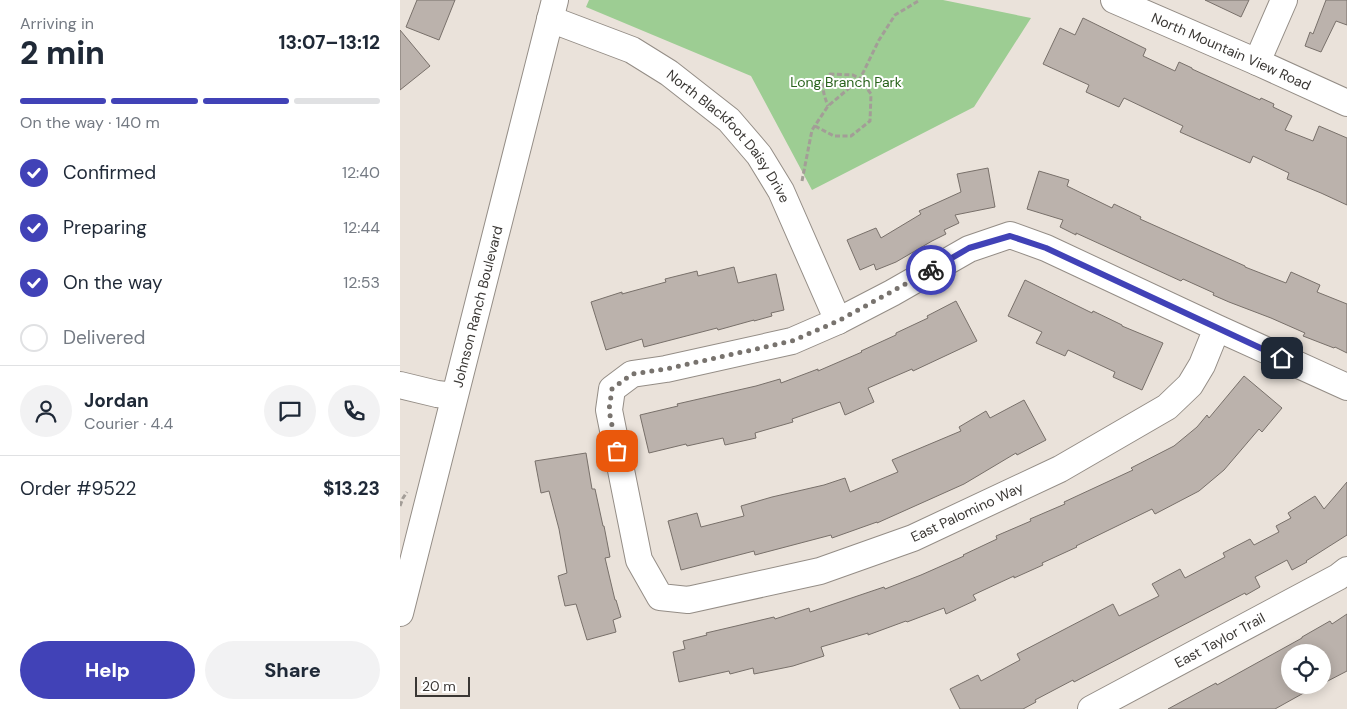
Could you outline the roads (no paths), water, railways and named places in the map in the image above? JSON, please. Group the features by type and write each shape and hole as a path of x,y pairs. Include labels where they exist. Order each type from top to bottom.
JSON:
{"street":[{"name":"North Mountain View Road","path":"1114,0 1347,103"},
{"path":"1257,62 1284,0"},
{"name":"North Blackfoot Daisy Drive","path":"552,9 632,50 670,73 729,120 758,155 782,191 838,321"},
{"name":"Johnson Ranch Boulevard","path":"400,613 552,9"},
{"path":"838,321 969,248 1010,236 1046,248 1347,387"},
{"name":"East Palomino Way","path":"838,321 792,341 666,369 632,374 612,389 609,410 639,560 660,597 688,600 820,571 913,538 1060,469 1167,407 1190,385 1202,365 1217,328"},
{"path":"400,385 454,396"},
{"name":"East Taylor Trail","path":"1091,709 1338,577 1347,570"}],"park label":[{"name":"Long Branch Park","path":"846,82"}]}
